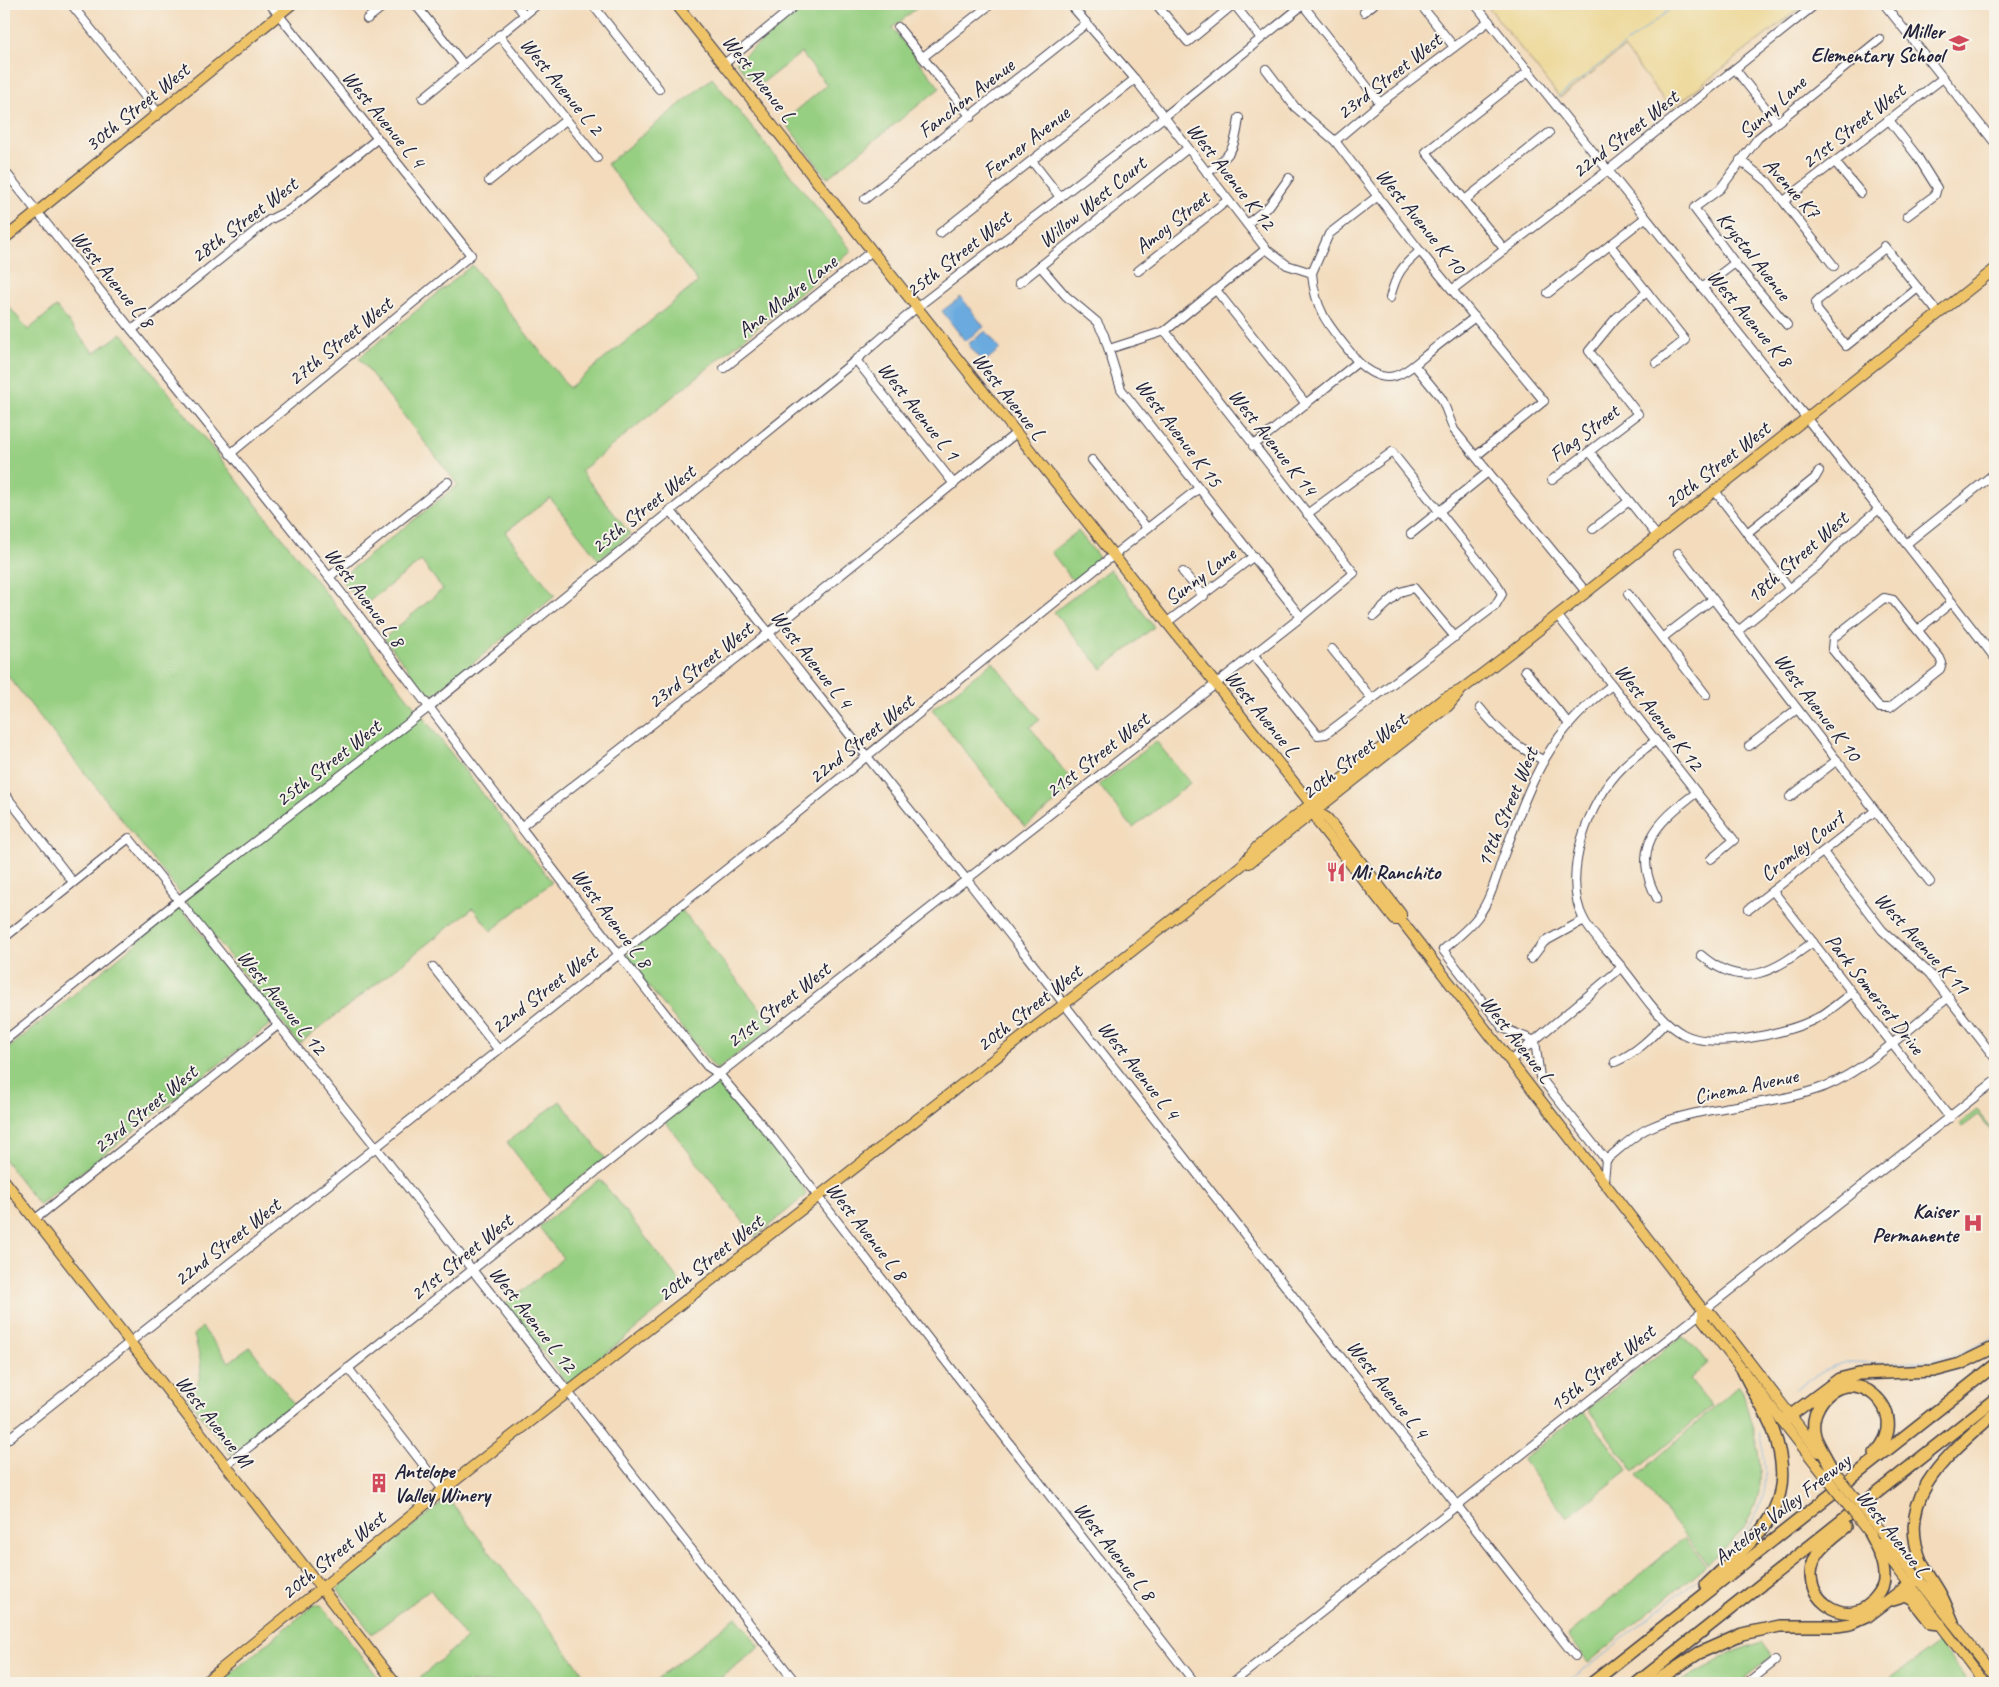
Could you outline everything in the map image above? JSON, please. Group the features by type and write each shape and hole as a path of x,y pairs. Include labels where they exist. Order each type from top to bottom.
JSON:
{"highway":[{"path":"1786,1418 1840,1379 1859,1374 1934,1370 1960,1364 1995,1347"},
{"name":"Antelope Valley Freeway","path":"1592,1683 1995,1366"},
{"path":"1663,1626 1764,1528 1775,1509 1782,1473 1780,1452 1772,1428 1743,1371"},
{"path":"1801,1519 1816,1502 1882,1446 1888,1434 1886,1410 1879,1400 1858,1386 1838,1388 1823,1400 1817,1410 1814,1420 1815,1436 1827,1470"},
{"path":"1637,1683 1995,1400"},
{"path":"1953,1622 1942,1597 1921,1561 1915,1532 1917,1508 1927,1482 1938,1468 1995,1413"},
{"path":"1873,1530 1883,1564 1884,1578 1881,1591 1866,1607 1856,1611 1847,1612 1829,1608 1822,1602 1812,1584 1812,1564 1815,1558 1825,1545 1879,1499 1899,1476"},
{"path":"1653,1683 1699,1653 1742,1634 1780,1626 1837,1626 1850,1624 1868,1616 1914,1581"},
{"path":"1884,1603 1899,1596 1906,1596 1913,1600 1931,1623 1940,1624"}],"main road":[{"name":"30th Street West","path":"4,239 292,4"},
{"name":"West Avenue L","path":"676,4 1313,808 1327,818 1400,914 1401,920 1703,1310 1713,1315 1786,1418 1873,1530 1914,1581 1953,1622 1995,1676"},
{"name":"20th Street West","path":"204,1683 443,1490 1242,865 1257,847 1313,808 1443,699 1461,690 1716,492 1995,270"},
{"name":"West Avenue M","path":"4,1180 395,1683"},
{"name":"West Avenue L","path":"1703,1310 1703,1320 1743,1371 1786,1418"},
{"name":"West Avenue L","path":"1914,1581 1940,1624 1985,1683"}],"street":[{"path":"71,4 159,114"},
{"name":"West Avenue L 4","path":"270,4 471,255"},
{"path":"367,19 386,4"},
{"path":"415,4 464,65"},
{"path":"516,4 524,14"},
{"path":"423,98 538,4"},
{"path":"592,4 659,89"},
{"path":"724,64 797,4"},
{"path":"923,57 991,4"},
{"name":"West Avenue K 12","path":"1070,4 1135,79 1266,249 1286,265 1312,273"},
{"path":"1156,4 1188,42 1234,4 1260,37"},
{"path":"1303,4 1380,103"},
{"name":"25th Street West","path":"4,1041 179,900 428,708 856,360 916,308 1164,117 1260,37 1303,4"},
{"path":"1364,12 1374,4"},
{"path":"1420,4 1454,47"},
{"name":"West Avenue K 8","path":"1475,4 1607,171 1808,417 1995,658"},
{"name":"22nd Street West","path":"1453,289 1607,171 1816,4"},
{"path":"1884,4 1995,143"},
{"name":"23rd Street West","path":"1335,141 1380,103 1489,21"},
{"name":"Fanchon Avenue","path":"865,199 971,117 1087,23"},
{"path":"898,27 971,117"},
{"name":"West Avenue L 2","path":"499,35 597,158"},
{"name":"Sunny Lane","path":"1694,208 1720,189 1758,138 1880,39"},
{"name":"West Avenue K 10","path":"1266,68 1295,107 1335,141 1420,251 1544,401 1476,456"},
{"path":"1735,69 1776,122"},
{"path":"1505,250 1426,152 1529,71"},
{"name":"21st Street West","path":"1784,201 1943,78"},
{"name":"Fenner Avenue","path":"940,233 1135,79"},
{"path":"1207,173 1224,160 1236,143 1239,118"},
{"path":"489,181 566,120"},
{"path":"1889,120 1917,156 1937,188 1935,196 1907,216"},
{"path":"1465,200 1550,133"},
{"name":"28th Street West","path":"132,330 269,220 289,210 378,139"},
{"name":"Willow West Court","path":"1019,283 1187,148"},
{"path":"1032,160 1060,197"},
{"name":"Avenue K7","path":"1740,160 1754,169 1784,201 1834,266"},
{"path":"1835,162 1860,193"},
{"name":"West Avenue L 8","path":"4,170 329,577 428,708 522,826 618,956 707,1066 719,1074 818,1197 1195,1683"},
{"path":"1247,224 1269,206 1289,178"},
{"path":"1378,196 1329,234 1312,273 1314,295 1325,320 1358,362 1369,373 1388,378 1402,374 1415,366 1429,352 1475,317"},
{"name":"Amoy Street","path":"1138,271 1228,200"},
{"name":"Krystal Avenue","path":"1694,208 1735,263 1787,325"},
{"path":"1548,293 1645,218"},
{"path":"1610,245 1685,340 1656,363"},
{"path":"1918,288 1846,346 1817,310 1816,302 1819,299 1885,247 1939,314"},
{"path":"1109,349 1165,332 1266,249"},
{"name":"Ana Madre Lane","path":"724,368 872,251"},
{"path":"1390,298 1393,284 1401,267 1420,251"},
{"name":"27th Street West","path":"230,454 471,255"},
{"path":"1702,288 1735,263"},
{"name":"West Avenue K 15","path":"1040,266 1066,296 1098,322 1109,349 1121,389 1198,489 1254,556 1301,617"},
{"path":"1216,290 1306,404"},
{"name":"Flag Street","path":"1552,480 1638,414 1589,351 1616,318 1647,292"},
{"name":"West Avenue K 14","path":"1165,332 1252,446 1354,573"},
{"name":"West Avenue L 1","path":"856,360 954,484"},
{"path":"1252,446 1358,362"},
{"path":"1415,366 1442,399 1454,430 1586,592"},
{"name":"23rd Street West","path":"522,826 770,632 1015,434"},
{"path":"1253,654 1318,735 1326,734 1495,606 1502,594 1497,584 1392,452 1307,514"},
{"path":"1590,452 1657,536"},
{"path":"1092,460 1147,528"},
{"path":"1747,533 1815,478 1819,471"},
{"path":"1411,534 1488,472"},
{"path":"1906,544 1995,472"},
{"path":"329,577 448,482"},
{"name":"22nd Street West","path":"4,1442 376,1147 497,1048 618,956 1147,528 1198,489"},
{"path":"1716,492 1790,589"},
{"path":"1593,529 1629,501"},
{"name":"18th Street West","path":"1738,631 1820,564 1849,534 1880,509"},
{"name":"West Avenue L 4","path":"670,510 770,632 866,757 967,880 1575,1656"},
{"name":"West Avenue K 10","path":"1678,553 1930,882"},
{"name":"Sunny Lane","path":"1166,623 1204,596 1254,556"},
{"path":"1184,572 1204,596"},
{"name":"21st Street West","path":"225,1466 719,1074 1301,617 1354,573"},
{"path":"1374,616 1400,592 1414,588 1455,637"},
{"path":"1628,594 1706,695"},
{"path":"1884,598 1888,598 1918,630 1940,658 1942,664 1940,669 1890,708 1880,708 1832,649 1833,638 1884,598"},
{"path":"1662,638 1713,599"},
{"path":"1918,630 1952,602"},
{"name":"West Avenue K 12","path":"1557,615 1734,840 1711,859"},
{"path":"1332,649 1372,699"},
{"path":"1525,670 1569,724"},
{"name":"19th Street West","path":"1443,950 1479,916 1488,899 1525,798 1543,760 1569,724 1590,701 1612,685"},
{"path":"1480,708 1494,727 1510,741 1543,760"},
{"path":"1749,746 1798,709"},
{"path":"1655,741 1623,767 1604,791 1586,824 1577,862 1574,888 1584,920 1666,1022 1684,1034 1700,1040 1759,1038 1786,1031 1816,1019 1852,993"},
{"path":"1790,797 1837,760"},
{"path":"4,793 73,882 4,938"},
{"path":"1657,898 1647,880 1645,863 1648,849 1660,823 1672,810 1696,793"},
{"name":"Cromley Court","path":"1749,909 1875,811"},
{"name":"West Avenue L 12","path":"73,882 129,838 376,1147 796,1683"},
{"name":"West Avenue K 11","path":"1823,852 1892,942 1930,973 1995,1058"},
{"name":"Park Somerset Drive","path":"1773,891 1950,1118"},
{"path":"1532,959 1544,942 1560,931 1584,920"},
{"path":"1701,954 1714,966 1727,972 1756,974 1782,965 1813,942"},
{"name":"West Avenue L","path":"1443,950 1503,1028 1535,1040 1540,1077 1606,1160"},
{"path":"433,967 497,1048"},
{"path":"1510,1061 1622,967"},
{"name":"Cinema Avenue","path":"1606,1160 1646,1130 1670,1120 1798,1094 1825,1086 1847,1076 1949,997"},
{"path":"1615,1062 1627,1057 1646,1043 1666,1022"},
{"name":"23rd Street West","path":"34,1220 278,1025"},
{"name":"15th Street West","path":"1232,1683 1995,1081"},
{"path":"1604,1180 1606,1160"},
{"path":"348,1368 443,1490"},
{"path":"1747,1683 1775,1661"}],"green space":[{"path":"808,4 922,4 892,28 940,88 827,178 784,121 827,85 801,53 757,87 736,62"},
{"path":"712,78 852,251 581,471 630,534 599,560 550,498 505,532 555,596 434,695 427,693 384,638 443,589 421,561 363,606 342,581 344,575 458,485 359,358 472,265 569,388 698,282 607,164"},
{"path":"4,300 28,330 56,307 94,353 122,333 552,882 491,931 473,908 299,1044 4,671"},
{"path":"1078,531 1101,560 1074,582 1051,552"},
{"path":"1110,569 1154,627 1102,669 1054,612"},
{"path":"993,662 1040,720 1030,727 1076,786 1025,827 932,709"},
{"path":"1156,741 1190,783 1133,828 1099,785"},
{"path":"180,907 272,1023 39,1205 4,1159 4,1052"},
{"path":"681,909 774,1026 718,1069 715,1068 626,959 628,952"},
{"path":"711,1083 719,1083 731,1095 802,1184 806,1195 755,1237 664,1120"},
{"path":"560,1101 605,1158 552,1201 507,1142"},
{"path":"1977,1110 1995,1132 1995,1135 1979,1115 1962,1127 1959,1124"},
{"path":"600,1179 685,1288 568,1385 505,1304 563,1258 539,1227"},
{"path":"202,1327 229,1362 250,1347 294,1404 231,1455 187,1397 194,1390 200,1375 200,1360 194,1335"},
{"path":"1681,1337 1696,1347 1708,1363 1690,1379 1712,1406 1634,1472 1588,1409"},
{"path":"1738,1386 1743,1393 1757,1445 1760,1462 1758,1495 1753,1511 1743,1528 1708,1564 1637,1476"},
{"path":"1583,1411 1628,1470 1567,1518 1523,1460"},
{"path":"448,1498 587,1678 580,1683 414,1683 466,1638 430,1589 372,1634 337,1588"},
{"path":"1684,1538 1706,1565 1588,1662 1568,1635"},
{"path":"314,1605 321,1605 383,1683 340,1683 336,1679 330,1683 219,1683"},
{"path":"736,1617 760,1647 714,1683 652,1683"},
{"path":"1761,1642 1772,1657 1739,1683 1679,1683 1730,1653"},
{"path":"1939,1643 1970,1683 1884,1683"}],"sand":[{"path":"1486,4 1805,4 1671,109 1624,48 1560,98"}],"water":[{"path":"961,297 984,327 965,341 942,311"},
{"path":"986,331 1000,349 983,363 968,344"}],"waterway":[{"path":"1558,97 1677,4"},
{"path":"1795,1390 1818,1374 1844,1363 1903,1363 1940,1358 1977,1346 1995,1336"},
{"path":"1566,1683 1699,1577 1731,1548 1744,1533 1755,1517 1764,1491 1765,1466 1759,1432"}],"place":[{"name":"Miller Elementary School","path":"1959,43"},
{"name":"Mi Ranchito","path":"1336,872"},
{"name":"Kaiser Permanente","path":"1973,1223"},
{"name":"Antelope Valley Winery","path":"379,1483"}]}
